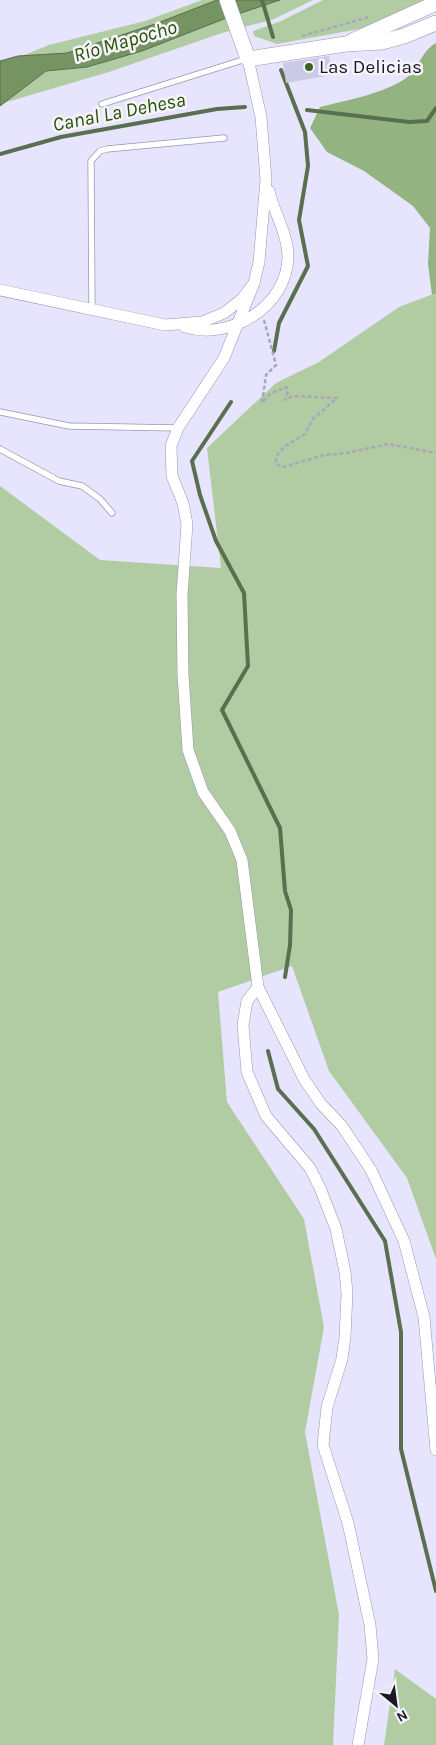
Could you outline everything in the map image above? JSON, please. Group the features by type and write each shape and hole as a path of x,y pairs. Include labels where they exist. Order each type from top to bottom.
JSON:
{"street":[{"path":"227,0 246,52 261,117 266,180 262,240 254,283 224,358 178,428 170,456 172,476 183,503 187,524 182,595 183,674 188,750 203,792 230,831 242,860 258,987 304,1079 321,1104 342,1126 371,1170 384,1193 404,1241 424,1317 436,1450"},
{"path":"346,44 436,3"},
{"path":"418,11 414,22 415,26 429,26"},
{"path":"246,52 382,42 429,26"},
{"path":"0,290 150,322 208,331 239,324 258,312 280,287 285,278 288,257 284,233 272,203 266,180"},
{"path":"179,325 202,322 224,313 242,299 254,283"},
{"path":"258,987 247,1001 243,1025 247,1072 266,1116 310,1168 320,1188 336,1228 345,1272 347,1293 345,1337 342,1359 327,1407 323,1445 348,1523 370,1625 373,1659 358,1745"}],"lane":[{"path":"102,104 246,52"},
{"path":"92,310 92,160 95,154 107,149 224,138"},
{"path":"0,412 69,426 178,428"},
{"path":"0,449 59,480 82,486 100,499 112,513"}],"path":[{"path":"298,37 373,16"},
{"path":"258,312 267,324 276,365 266,375 262,403 270,394 286,388 288,391 285,400 292,396 337,398 314,419 305,434 284,447 276,457 276,464 284,467 324,455 347,454 388,444 436,453"}],"shaded area":[{"path":"202,0 313,0 274,19 222,33 109,72 0,104 12,60 49,45 145,21"},
{"path":"323,0 429,0 370,27 277,44 254,36 253,31 281,21"},
{"path":"436,43 436,293 432,295 428,264 430,228 413,206 364,171 327,152 310,128 320,107 376,92 397,84 406,78 431,46"},
{"path":"436,293 436,1259 407,1178 329,1071 292,966 218,992 227,1102 304,1219 324,1327 305,1432 339,1615 333,1745 0,1745 0,486 100,560 221,568 207,448 276,383 319,362 399,307"},
{"path":"395,1669 436,1699 436,1745 384,1745"}],"water":[{"name":"Río Mapocho","path":"217,0 280,0 229,17 142,51 87,67 46,71 0,106 0,61 18,56 67,53 155,24"}],"building":[{"path":"329,56 332,75 286,83 283,63"}],"waterway":[{"path":"262,0 273,37"},
{"path":"274,351 279,323 308,266 299,220 308,166 305,132 281,70"},
{"name":"Canal La Dehesa","path":"0,154 61,137 217,109 245,107"},
{"name":"Canal La Dehesa","path":"307,110 409,122 427,121 436,108"},
{"path":"231,402 192,461 200,495 216,541 244,593 248,666 222,710 280,828 285,891 291,910 290,945 285,977"},
{"path":"268,1051 278,1089 314,1129 385,1241 401,1332 401,1449 436,1591"}],"place":[{"name":"Las Delicias","path":"309,67"}]}
